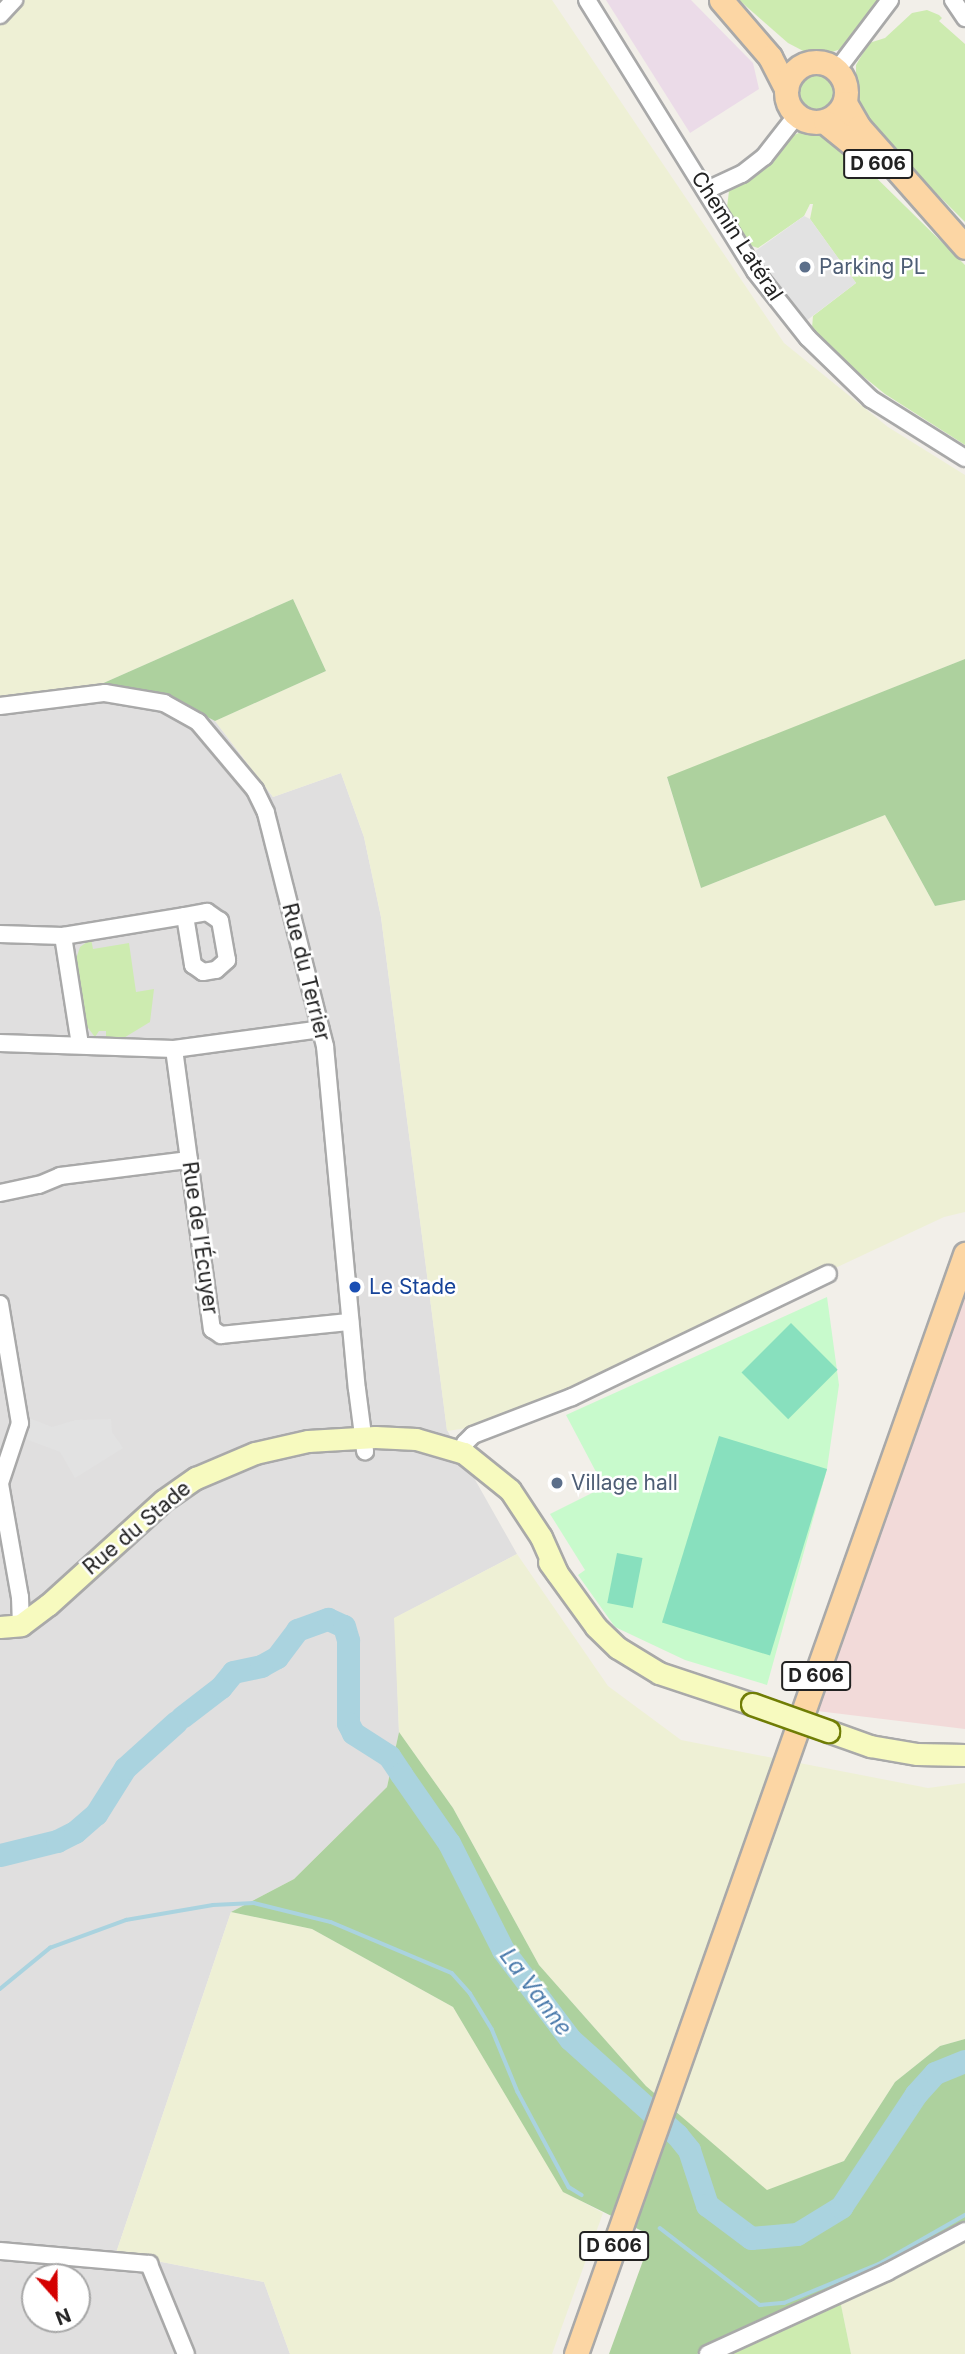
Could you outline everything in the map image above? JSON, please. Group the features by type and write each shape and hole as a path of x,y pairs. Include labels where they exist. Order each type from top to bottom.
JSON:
{"main road":[{"path":"721,0 770,57 786,89 790,108 796,116 805,121 825,122 834,118 845,103 846,85 837,70 779,49 746,26"},
{"path":"786,89 794,72 810,62"},
{"name":"D 606","path":"845,103 859,127 960,241"},
{"name":"D 606","path":"825,122 929,208"},
{"name":"D 606","path":"576,2354 965,1254"}],"street":[{"path":"0,15 14,0"},
{"name":"Chemin Latéral","path":"587,0 755,271 808,338 871,399 965,458"},
{"path":"837,70 890,0"},
{"path":"953,0 965,18"},
{"path":"707,190 742,174 764,156 796,116"},
{"name":"Rue du Terrier","path":"0,706 104,693 124,694 164,703 184,712 211,734 241,770 266,813 321,1029 365,1444"},
{"path":"0,934 63,936 185,916"},
{"path":"63,936 80,1045"},
{"path":"0,1043 174,1049 321,1029"},
{"name":"Rue de l’Écuyer","path":"174,1049 210,1320 215,1333 221,1335 350,1322"},
{"path":"0,1193 39,1185 60,1176 189,1160"},
{"path":"460,1457 473,1435 572,1397 828,1274"},
{"path":"0,1304 20,1423 0,1484 20,1597 10,1626"},
{"name":"Rue du Stade","path":"10,1626 48,1605 180,1488 229,1462 308,1441 365,1444 416,1439 460,1457 510,1490 541,1537 557,1573 596,1627 618,1648 659,1673 870,1746 917,1754 965,1755"},
{"path":"708,2354 887,2272 965,2231"},
{"path":"0,2251 149,2264 186,2354"}],"shaded area":[{"path":"606,0 691,0 753,63 759,89 690,133"},
{"name":"Parking PL","path":"804,216 810,219 856,283 806,321 754,252"},
{"path":"99,685 184,705 215,721 273,797 341,773 364,837 381,917 447,1430 517,1554 395,1618 399,1732 387,1787 294,1879 231,1912 116,2253 264,2282 290,2354 0,2354 0,697"},
{"path":"965,1286 965,1729 809,1710 932,1386"},
{"path":"29,1418 52,1427 76,1420 111,1419 112,1432 123,1448 75,1478 60,1452 23,1438"}],"green space":[{"path":"0,0 552,0 784,343 888,427 965,475 965,659 667,778 701,888 885,815 935,906 965,900 965,1212 944,1217 571,1392 467,1428 447,1431 381,917 364,837 341,773 273,797 215,721 326,671 293,599 99,685 0,697"},
{"path":"739,0 882,0 841,49 820,56 809,54 788,43"},
{"path":"927,10 939,15 942,18 939,21 965,44 965,222 882,139 856,97 856,65 869,43 885,38 912,13"},
{"path":"816,70 832,77 839,93 832,109 816,116 800,109 793,93 800,77"},
{"path":"803,131 827,135 845,147 965,265 965,445 885,394 817,339 812,328 813,316 856,283 810,219 813,204 810,204 804,216 758,248 752,246 727,207 729,191 770,160 792,136"},
{"path":"293,599 326,671 215,721 184,705 99,685"},
{"path":"965,659 965,900 935,906 885,815 701,888 667,777"},
{"path":"91,939 93,949 129,943 136,992 154,989 150,1022 122,1039 106,1038 106,1031 99,1031 95,1037 85,1024 76,959 80,947"},
{"path":"827,1297 839,1385 827,1469 767,1685 685,1660 615,1627 578,1575 585,1570 550,1514 604,1487 566,1415"},
{"path":"791,1323 838,1370 788,1419 742,1372"},
{"path":"719,1436 827,1469 770,1656 662,1622"},
{"path":"617,1553 643,1558 633,1608 607,1603"},
{"path":"517,1554 608,1686 681,1740 928,1788 965,1783 965,2039 940,2046 895,2082 844,2161 767,2191 646,2086 539,1965 453,1808 399,1732 394,1618"},
{"path":"399,1732 453,1808 539,1965 646,2086 767,2190 844,2161 895,2082 940,2046 965,2039 965,2224 697,2354 609,2354 648,2247 646,2233 563,2192 453,2007 312,1929 231,1912 294,1879 387,1787"},
{"path":"231,1912 312,1929 453,2007 563,2191 603,2213 552,2354 290,2354 264,2282 116,2253"},
{"path":"965,2237 965,2354 851,2354 840,2300"},
{"path":"840,2300 851,2354 717,2354"}],"waterway":[{"name":"La Vanne","path":"182,1717 221,1687 233,1672 261,1666 277,1657 297,1630 328,1619 344,1626 348,1640 348,1723 353,1733 389,1756 449,1843 503,1950 570,2039 677,2135 689,2150 707,2205 751,2238 797,2234 841,2207 916,2094 935,2073 965,2061"},
{"name":"La Vanne","path":"0,1855 57,1841 75,1832 96,1814 125,1768 176,1722"},
{"path":"0,1989 50,1948 126,1920 213,1905 254,1903 331,1922 452,1973 470,1993 492,2029 518,2092 569,2187 582,2195"},
{"path":"660,2228 760,2305 784,2303 879,2264 965,2215"}],"place":[{"name":"Parking PL","path":"805,267"},
{"name":"Le Stade","path":"355,1287"},
{"name":"Village hall","path":"557,1483"}]}
